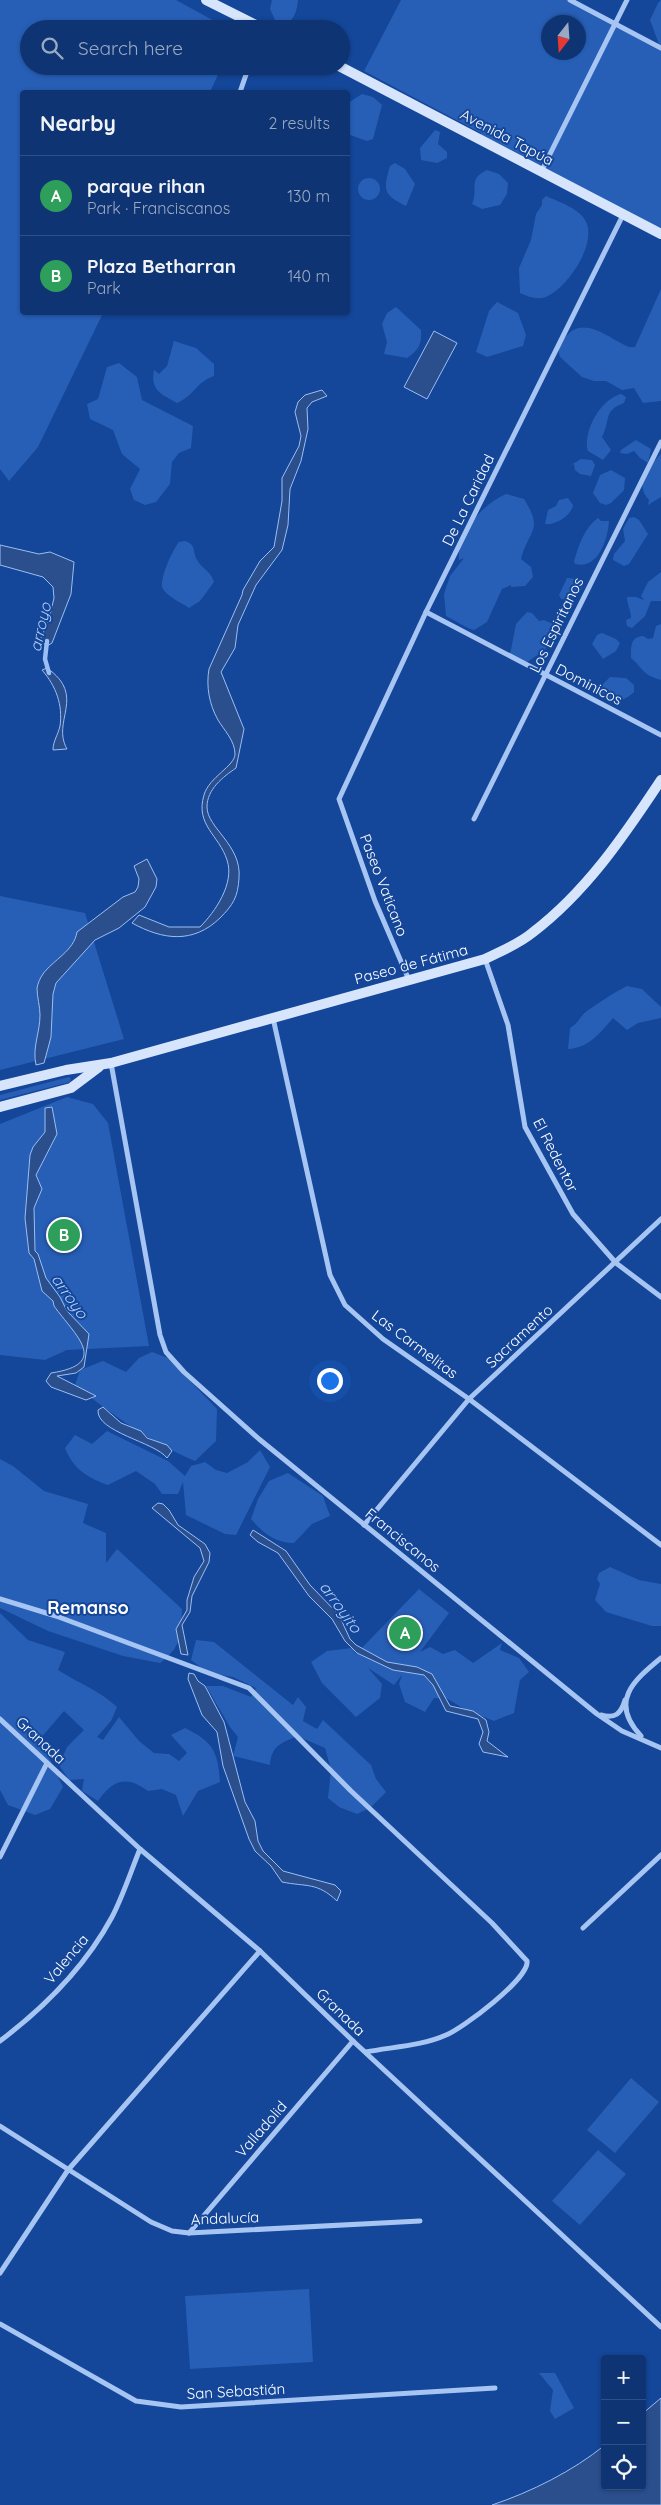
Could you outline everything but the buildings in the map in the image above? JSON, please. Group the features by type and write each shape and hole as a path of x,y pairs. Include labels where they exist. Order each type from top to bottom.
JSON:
{"street":[{"path":"206,0 245,20"},
{"path":"570,0 661,48"},
{"path":"541,172 627,0"},
{"name":"Avenida Tapúa","path":"350,72 661,234"},
{"path":"241,90 246,75"},
{"name":"De La Caridad","path":"339,798 426,612 623,215"},
{"name":"Los Espiritanos","path":"474,819 661,442"},
{"name":"Dominicos","path":"426,612 545,676 661,735"},
{"name":"Paseo de Fátima","path":"0,1086 66,1070 100,1066 486,959 532,934 582,886 619,843 661,780"},
{"name":"Paseo Vaticano","path":"339,798 375,901 409,980"},
{"name":"El Redentor","path":"486,959 508,1025 525,1127 573,1214 616,1263 661,1297"},
{"name":"Las Carmelitas","path":"273,1018 300,1146 335,1288 344,1305 383,1339 469,1399 661,1545"},
{"name":"Franciscanos","path":"111,1063 162,1343 184,1372 258,1439 597,1714 622,1731 643,1738"},
{"name":"Paseo de Fátima","path":"0,1107 71,1088 100,1066"},
{"name":"Sacramento","path":"364,1525 469,1399 661,1219"},
{"path":"0,1599 56,1616 249,1688 352,1790 492,1923 527,1961 526,1969 515,1982 457,2030 432,2040 366,2052"},
{"path":"597,1714 610,1717 616,1716 620,1712 635,1679 661,1658"},
{"path":"626,1698 627,1717 643,1738 661,1748"},
{"name":"Granada","path":"0,1719 140,1849 260,1951 353,2041 661,2327"},
{"path":"0,1857 47,1763"},
{"name":"Valencia","path":"0,2041 32,2016 90,1954 113,1915 140,1849"},
{"path":"583,1928 661,1855"},
{"path":"0,2273 68,2170 260,1951"},
{"name":"Valladolid","path":"188,2233 353,2041"},
{"name":"Andalucía","path":"0,2126 151,2222 172,2231 188,2233 420,2221"},
{"name":"San Sebastián","path":"0,2324 136,2402 181,2407 495,2388"}],"shaded area":[{"path":"0,0 176,0 213,20 20,20 20,75 218,75 211,90 20,90 20,315 102,315 38,447 9,481 0,469"},
{"path":"272,0 298,0 292,20 275,20 270,9"},
{"path":"401,0 570,0 660,47 650,20 661,0 661,235 541,172 549,148 540,165 496,142 491,142 481,137 481,133 364,71"},
{"path":"362,94 373,97 382,105 373,139 367,141 350,135 350,102"},
{"path":"435,130 440,132 438,144 447,152 447,158 437,163 421,160 420,148"},
{"path":"395,163 405,169 415,184 406,206 389,195 387,191 386,181 390,166"},
{"path":"487,170 499,174 508,183 507,194 500,205 482,209 472,204 475,181 481,173"},
{"path":"369,178 377,181 380,189 377,197 369,200 361,197 358,189 361,181"},
{"path":"546,196 570,207 580,214 587,224 587,244 577,266 562,285 546,297 536,298 520,293 519,268 531,240 536,214 542,205 542,200"},
{"path":"661,289 661,401 643,403 634,388 622,390 606,381 594,381 582,377 560,357 560,345 571,332 579,328 595,330 629,347 635,347"},
{"path":"497,302 518,313 526,335 523,346 487,357 476,352 489,311"},
{"path":"396,307 421,330 419,346 407,358 384,354 387,342 382,324 387,313"},
{"path":"434,331 457,343 427,399 404,387"},
{"path":"174,341 196,348 214,364 214,376 203,382 177,403 158,391 153,377 154,370 159,374 167,366"},
{"path":"119,363 137,377 142,400 193,426 191,448 179,453 172,462 170,484 156,502 145,505 134,500 130,489 140,469 122,454 113,430 90,419 87,404 98,399 107,367"},
{"path":"322,390 327,396 312,402 307,408 308,429 301,461 290,489 288,525 282,550 256,585 238,625 235,648 221,672 244,729 236,768 213,789 207,807 208,815 212,822 235,856 239,878 236,896 220,918 199,932 178,937 155,933 132,923 139,915 169,927 200,927 212,913 226,887 229,869 227,860 205,822 202,805 207,789 216,777 231,763 234,758 235,749 218,720 210,701 208,688 209,669 243,590 260,561 274,547 282,501 282,478 299,446 301,436 295,412 298,402 305,395"},
{"path":"621,394 626,397 624,403 613,409 608,416 602,437 611,450 603,460 588,451 587,440 589,432 601,408 614,397"},
{"path":"636,440 651,449 648,463 634,451 627,454 620,453 621,450"},
{"path":"661,454 661,497 648,505 649,500 643,488 644,476"},
{"path":"581,459 592,460 595,465 591,476 580,474 575,470 574,464 571,465"},
{"path":"611,470 625,478 624,490 611,503 606,505 600,503 593,493 600,475"},
{"path":"506,494 524,499 533,518 533,530 521,559 531,567 533,577 525,586 511,587 511,585 502,589 487,622 474,630 446,616 444,594 450,576 464,558 459,560 459,550 467,530 480,512"},
{"path":"568,498 573,505 570,512 558,522 545,524 548,510 556,506 559,500"},
{"path":"634,517 639,520 648,534 629,564 624,566 613,560 614,554 625,541 623,529 629,518"},
{"path":"598,518 601,521 609,521 607,536 601,551 590,562 583,565 575,564 574,561 583,537"},
{"path":"185,541 193,546 197,560 211,575 214,582 200,601 189,608 168,595 162,585 164,572 173,551 179,542"},
{"path":"0,545 39,554 50,552 74,562 71,594 52,643 47,646 40,640 49,619 54,598 53,587 43,577 0,565"},
{"path":"661,572 661,601 651,601 645,616 632,628 627,626 626,620 631,618 627,597 636,597 644,600 641,596 648,582"},
{"path":"567,578 577,579 583,586 580,592 574,596 568,599 561,599 559,595"},
{"path":"527,612 532,613 539,621 544,620 553,624 556,629 545,650 527,662 510,655 516,624"},
{"path":"661,624 661,680 646,674 631,658 631,646 636,638 643,636 648,639 653,638 656,626"},
{"path":"602,633 616,639 620,643 616,651 603,659 592,644 597,635"},
{"path":"47,668 59,678 65,689 67,699 63,739 67,749 53,750 61,718 55,689 42,670"},
{"path":"610,677 626,678 634,685 634,692 620,700 605,697 604,693 600,695 601,686"},
{"path":"147,859 157,879 156,887 145,907 119,928 95,940 56,983 53,994 51,1037 44,1063 36,1065 35,1052 40,1015 37,988 41,977 72,945 77,932 123,897 135,892 139,879 134,866"},
{"path":"0,896 85,913 124,1039 0,1070"},
{"path":"627,986 642,989 661,1007 661,1018 638,1023 627,1030 613,1018 599,1034 588,1042 582,1046 568,1049 570,1028 587,1011"},
{"path":"69,1077 71,1079 70,1082 0,1100 0,1095"},
{"path":"67,1097 93,1104 108,1123 149,1346 67,1350 45,1360 0,1355 0,1124"},
{"path":"52,1107 57,1134 36,1175 42,1189 34,1208 35,1251 38,1254 46,1278 60,1297 67,1311 89,1334 84,1367 76,1373 57,1376 96,1396 86,1400 51,1387 46,1381 51,1373 69,1369 80,1363 84,1355 83,1347 54,1306 53,1301 42,1291 34,1259 29,1253 25,1218 30,1155 33,1147 45,1132 45,1108"},
{"path":"152,1352 168,1358 217,1409 216,1441 195,1461 163,1446 132,1427 75,1385 80,1370 103,1361 126,1372 139,1358"},
{"path":"103,1407 121,1423 141,1431 147,1438 167,1445 172,1451 167,1458 161,1452 106,1425 100,1418 98,1410"},
{"path":"107,1431 168,1461 185,1476 191,1466 205,1462 216,1470 227,1473 248,1462 260,1450 270,1467 236,1535 225,1534 186,1515 183,1482 178,1494 162,1494 155,1484 136,1471 108,1485 82,1472 72,1462 65,1448 75,1435 92,1444"},
{"path":"0,1459 13,1466 44,1491 88,1504 83,1523 106,1533 106,1563 117,1549 182,1609 179,1640 173,1651 160,1663 123,1656 48,1631 0,1608"},
{"path":"288,1473 323,1496 330,1516 312,1524 294,1543 275,1539 260,1529 251,1519 258,1499 269,1481"},
{"path":"158,1503 163,1504 169,1510 178,1525 205,1544 210,1553 209,1562 192,1596 190,1612 182,1625 188,1655 181,1654 176,1629 187,1610 187,1600 194,1577 204,1561 200,1548 152,1508"},
{"path":"253,1530 286,1551 310,1585 339,1615 350,1639 356,1645 387,1662 417,1667 432,1674 450,1706 473,1711 486,1720 489,1732 487,1741 508,1757 483,1752 479,1744 483,1732 478,1719 446,1711 433,1685 424,1675 393,1670 357,1653 345,1641 332,1619 309,1596 278,1553 258,1542 250,1535"},
{"path":"610,1567 639,1580 661,1584 661,1626 652,1626 606,1612 595,1600 600,1584 597,1579 599,1573"},
{"path":"419,1589 449,1613 420,1652 430,1647 443,1654 455,1650 473,1663 502,1643 500,1650 519,1658 529,1672 520,1680 514,1713 494,1721 466,1710 446,1698 434,1698 425,1712 405,1702 399,1684 402,1675 394,1685 368,1668 382,1684 380,1698 356,1717 322,1683 311,1662 327,1651 352,1648 356,1654"},
{"path":"0,1613 28,1640 65,1652 58,1670 95,1691 117,1707 111,1721 97,1737 103,1740 119,1717 139,1741 154,1753 169,1754 179,1761 187,1753 171,1735 185,1728 202,1738 212,1749 218,1762 220,1782 198,1791 183,1816 176,1795 162,1789 148,1791 133,1783 120,1782 115,1784 98,1801 82,1791 84,1779 69,1780 59,1765 67,1747 84,1730 64,1711 40,1739 63,1787 50,1809 35,1815 8,1805 0,1790"},
{"path":"196,1640 214,1642 293,1705 298,1697 306,1707 303,1721 317,1729 323,1720 371,1765 376,1779 386,1792 370,1808 357,1814 339,1807 328,1798 331,1770 325,1748 297,1736 282,1743 275,1749 270,1765 233,1756 238,1737 206,1686 223,1686 251,1697 256,1688 233,1677 208,1673 191,1660"},
{"path":"189,1673 194,1674 198,1681 205,1686 224,1722 245,1802 255,1821 258,1841 263,1851 283,1871 335,1885 341,1891 337,1901 317,1888 282,1882 271,1866 255,1851 223,1766 217,1732 202,1715 188,1679"},
{"path":"631,2078 659,2102 615,2153 587,2130"},
{"path":"598,2150 626,2174 580,2225 552,2201"},
{"path":"309,2289 313,2362 190,2369 185,2296"},
{"path":"539,2373 555,2373 574,2408 555,2419 550,2411 553,2390"},
{"path":"661,2398 661,2505 492,2505 522,2494 551,2480 601,2448 601,2490 646,2490 646,2411"}],"waterway":[{"name":"arroyo","path":"47,641 45,659 49,673"}],"place":[{"name":"Plaza Betharran","path":"64,1235"},
{"name":"parque rihan","path":"405,1633"}],"district":[{"name":"Remanso","path":"88,1607"}],"water label":[{"name":"arroyito","path":"341,1607"}]}
